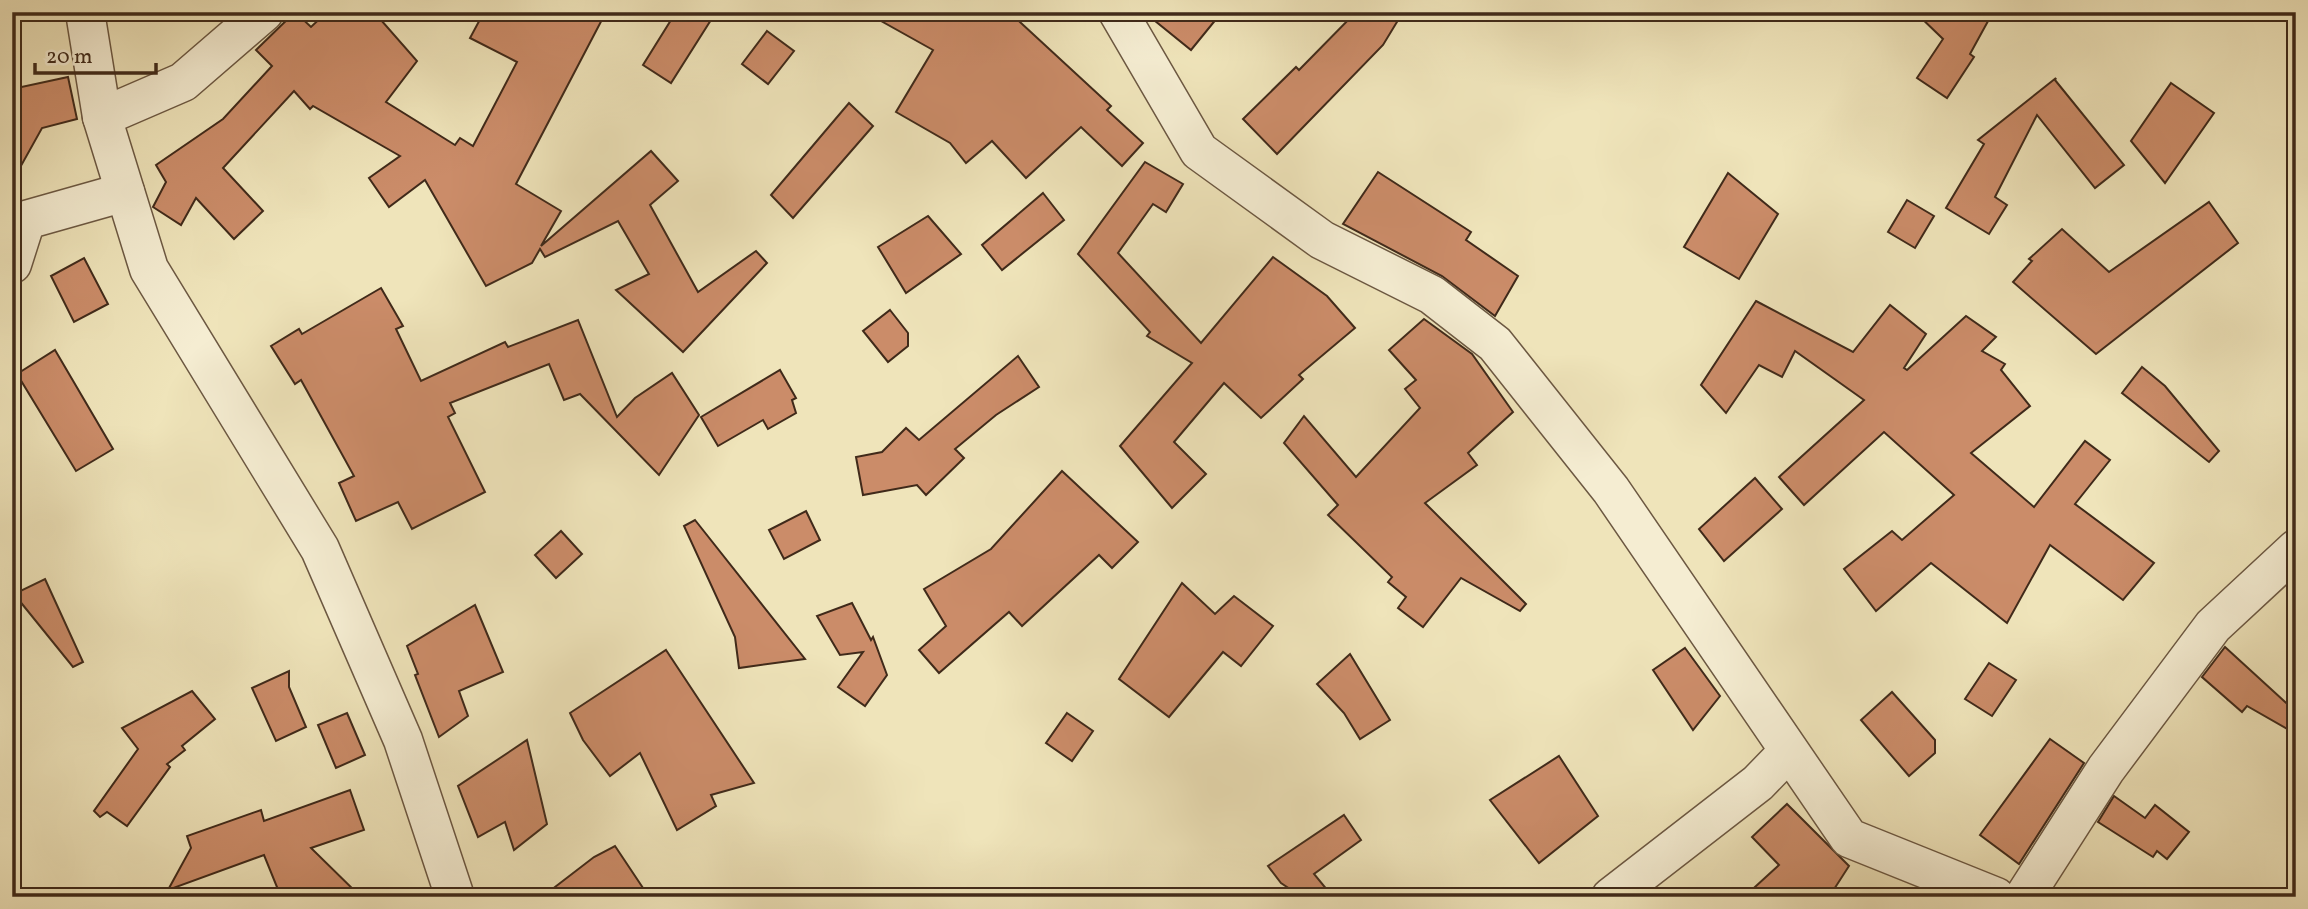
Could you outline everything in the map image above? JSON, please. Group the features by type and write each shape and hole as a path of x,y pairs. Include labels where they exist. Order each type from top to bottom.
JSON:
{"street":[{"path":"85,12 102,117 149,269 320,549 403,740 455,897"},
{"path":"102,117 183,82 264,12"},
{"path":"1118,12 1199,151 1322,240 1432,295 1495,344 1611,490 1849,838 1996,897"},
{"path":"12,264 26,220 125,192"},
{"path":"2024,897 2106,769 2214,625 2296,549"},
{"path":"1611,897 1758,783 1788,752"}],"building":[{"path":"295,12 311,27 327,12 374,12 417,61 386,102 455,145 460,138 473,146 517,62 470,38 484,12 606,12 516,184 561,211 541,246 651,151 678,181 650,205 698,292 756,251 767,263 683,352 616,290 649,274 618,221 545,257 540,249 532,263 486,286 425,180 389,207 369,178 400,156 313,106 310,109 294,91 223,168 263,211 234,239 196,198 181,225 153,207 166,182 156,165 223,119 272,66 256,50"},
{"path":"676,12 716,12 671,83 643,65"},
{"path":"865,12 1009,12 1111,106 1107,110 1143,143 1122,166 1081,127 1026,178 992,141 966,163 950,143 896,112 933,50"},
{"path":"1144,12 1222,12 1191,50"},
{"path":"1356,12 1403,12 1383,45 1277,154 1243,119 1296,67 1299,70"},
{"path":"1915,12 1993,12 1970,54 1974,57 1947,98 1917,78 1943,39"},
{"path":"767,31 794,51 768,84 742,64"},
{"path":"68,77 77,119 42,128 12,182 12,89"},
{"path":"2056,78 2124,165 2095,188 2037,115 1995,197 2007,205 1989,234 1946,208 1984,144 1978,140"},
{"path":"2171,83 2214,113 2165,183 2131,141"},
{"path":"849,103 873,126 793,218 771,195"},
{"path":"1145,162 1183,184 1166,212 1153,204 1118,253 1201,343 1273,257 1327,296 1355,328 1299,375 1303,379 1261,418 1224,383 1174,442 1206,474 1172,508 1120,446 1192,363 1147,336 1150,332 1078,254"},
{"path":"1378,172 1471,232 1466,240 1518,276 1495,316 1442,276 1343,224"},
{"path":"1728,173 1778,214 1739,279 1684,247"},
{"path":"1043,193 1064,220 1002,270 982,245"},
{"path":"1907,200 1934,216 1915,248 1888,232"},
{"path":"2209,202 2238,243 2096,354 2013,282 2032,261 2029,259 2062,229 2109,272"},
{"path":"928,216 961,254 906,293 878,247"},
{"path":"84,258 108,304 74,322 51,276"},
{"path":"381,288 403,326 396,329 421,381 505,342 508,347 578,320 617,417 635,398 672,373 699,415 659,475 580,394 564,400 549,364 450,403 455,413 448,417 485,492 412,529 398,502 356,521 339,483 354,476 301,380 295,384 271,346 299,329 302,334"},
{"path":"1756,301 1853,352 1890,305 1926,334 1904,368 1907,370 1966,316 1996,337 1982,351 2005,364 2001,370 2030,406 1971,453 2034,507 2085,441 2110,460 2075,504 2154,563 2123,600 2050,545 2007,623 1931,563 1876,611 1844,569 1892,531 1902,540 1954,495 1884,432 1804,505 1779,477 1864,400 1795,351 1782,377 1759,365 1726,413 1701,385"},
{"path":"890,310 908,333 908,346 888,362 863,331"},
{"path":"1424,319 1472,354 1513,412 1468,453 1477,465 1425,503 1526,604 1520,611 1461,578 1423,627 1398,608 1406,597 1388,582 1392,577 1328,515 1338,505 1284,443 1304,416 1356,477 1420,408 1405,389 1416,380 1389,350"},
{"path":"55,350 113,449 76,471 17,374"},
{"path":"1018,356 1039,387 996,415 955,449 964,458 926,495 917,485 863,495 856,457 882,452 906,428 919,440"},
{"path":"2142,367 2165,386 2219,451 2209,462 2122,393"},
{"path":"780,370 796,398 792,400 796,413 768,429 763,420 718,446 701,417"},
{"path":"1062,471 1138,542 1112,568 1099,555 1022,626 1009,612 939,673 919,650 946,626 924,589 991,549"},
{"path":"1755,478 1782,509 1724,561 1699,529"},
{"path":"806,511 820,540 784,559 769,530"},
{"path":"695,520 805,659 739,668 735,637 684,526"},
{"path":"561,531 582,554 556,578 535,555"},
{"path":"45,579 83,662 73,667 14,594"},
{"path":"1182,583 1215,614 1234,596 1273,626 1241,666 1223,652 1169,717 1119,679"},
{"path":"852,603 871,640 873,637 887,675 865,706 838,687 863,652 840,655 817,616"},
{"path":"475,605 503,672 459,691 468,716 439,737 407,646"},
{"path":"2225,647 2296,712 2296,734 2247,706 2242,712 2202,677"},
{"path":"1685,648 1720,696 1693,730 1653,670"},
{"path":"666,650 754,783 711,795 716,806 677,830 640,753 610,776 583,740 570,713"},
{"path":"1350,654 1390,720 1360,739 1344,713 1317,684"},
{"path":"1989,663 2016,680 1992,716 1965,699"},
{"path":"289,671 289,687 306,727 276,741 252,688"},
{"path":"192,691 215,719 182,746 185,750 167,764 170,767 127,826 107,812 100,817 94,811 138,749 122,728"},
{"path":"1892,692 1935,740 1935,753 1909,776 1861,720"},
{"path":"347,713 365,755 336,768 318,725"},
{"path":"1067,713 1093,731 1072,761 1046,743"},
{"path":"2050,739 2084,763 2019,864 1980,835"},
{"path":"527,740 547,824 514,850 505,822 478,837 458,786"},
{"path":"1559,756 1598,816 1539,863 1490,800"},
{"path":"350,790 364,830 311,848 361,897 281,897 264,855 168,890 191,848 187,836 261,810 264,821"},
{"path":"2114,796 2145,818 2155,805 2189,832 2167,859 2157,851 2153,857 2098,822"},
{"path":"1787,804 1849,866 1829,897 1744,897 1779,865 1752,837"},
{"path":"1344,815 1361,840 1314,874 1333,897 1302,897 1281,883 1268,866"},
{"path":"615,846 649,897 542,897 594,857"}]}
